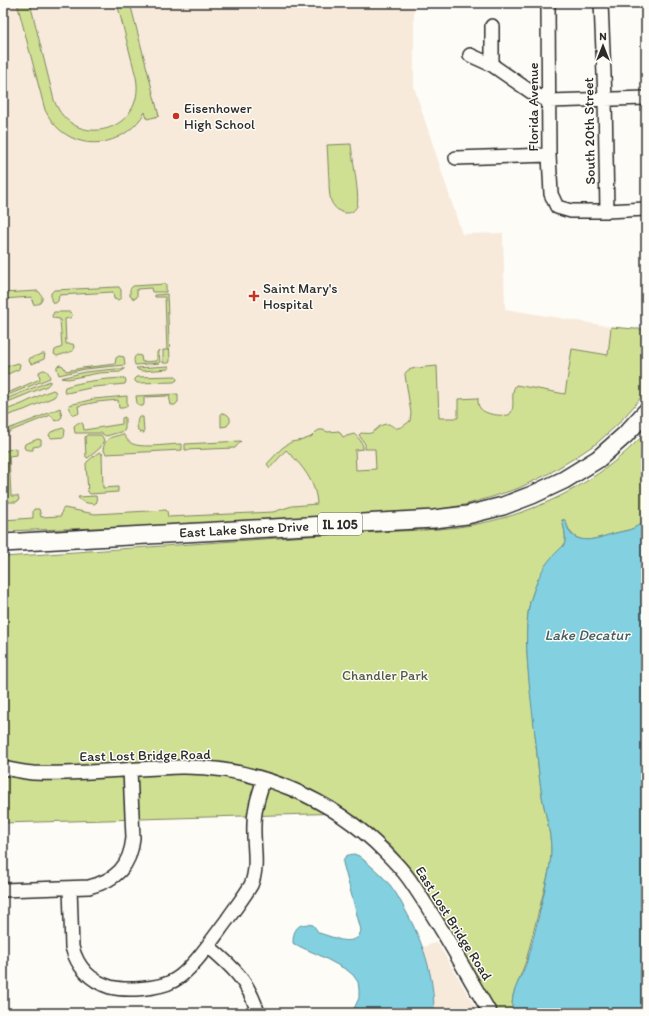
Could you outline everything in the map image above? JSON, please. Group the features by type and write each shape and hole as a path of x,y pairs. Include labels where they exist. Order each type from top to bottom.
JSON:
{"main road":[{"name":"East Lake Shore Drive","path":"3,543 426,519 467,515 503,506 532,495 564,480 598,459 625,435 646,412"}],"street":[{"name":"South 20th Street","path":"601,3 605,99 607,211"},
{"name":"Florida Avenue","path":"548,5 549,155 551,194 557,207 571,211 607,211"},
{"path":"492,26 492,65"},
{"path":"470,55 492,65 534,94 549,100 646,98"},
{"path":"456,158 549,155"},
{"path":"607,211 646,209"},
{"name":"East Lost Bridge Road","path":"3,768 33,773 63,773 197,767 232,771 264,779 292,789 337,813 374,841 392,859 408,878 431,913 490,1013"},
{"path":"3,890 89,886 100,884 118,873 124,866 132,849 133,838 130,770"},
{"path":"70,888 72,947 74,955 84,971 98,982 113,987 126,989 156,987 173,981 183,973 208,946 254,880 255,816 264,779"},
{"path":"208,946 225,960 241,978 258,1013"}],"shaded area":[{"name":"Saint Mary's Hospital","path":"3,3 414,3 414,87 462,234 503,233 505,309 614,327 646,329 646,391 617,425 597,443 573,459 548,474 519,488 464,505 437,510 412,512 3,531"},
{"path":"437,942 479,1013 434,1013 432,983 423,947"}],"green space":[{"path":"17,3 30,3 54,100 63,116 76,126 91,130 106,129 120,122 130,111 136,96 136,77 117,3 130,3 159,116 147,119 145,112 138,122 128,131 107,141 95,143 83,142 60,130 45,110"},
{"path":"351,144 358,201 354,210 347,213 338,210 331,201 329,190 327,145"},
{"path":"166,284 166,292 152,292 151,288 137,289 136,298 134,299 130,296 130,289 133,286"},
{"path":"119,287 121,290 121,298 118,300 114,299 113,292 59,295 56,303 53,303 51,300 51,293 54,290"},
{"path":"38,291 42,295 42,300 39,304 33,304 32,297 3,299 3,293"},
{"path":"167,294 170,361 169,363 163,363 163,350 167,350 165,297 155,297 155,295"},
{"path":"54,312 70,312 72,314 70,318 65,319 66,344 73,344 73,351 57,356 54,354 55,350 62,347 60,319 53,318 52,316"},
{"path":"611,327 646,329 646,391 617,425 597,443 548,474 519,488 464,505 437,510 188,525 3,531 3,520 33,518 34,509 39,509 41,517 61,516 64,508 95,514 166,510 168,517 273,512 292,506 317,504 314,488 307,474 286,450 270,468 267,464 282,448 291,442 311,437 319,430 323,430 328,432 339,431 343,437 354,434 358,437 363,449 355,450 356,470 376,469 375,449 365,449 365,444 359,435 361,433 371,433 385,424 399,428 410,421 411,413 405,375 408,370 437,366 439,418 458,418 458,399 478,398 479,407 489,414 509,415 512,408 513,392 516,385 565,394 572,349 608,355"},
{"path":"159,350 160,363 135,365 134,358 137,355 141,356 142,362 157,361 157,352"},
{"path":"45,354 44,359 32,364 30,363 30,358"},
{"path":"119,356 124,357 125,365 85,369 59,375 57,369 57,366 60,365 63,366 66,371 115,364 116,358"},
{"path":"18,363 20,364 19,369 6,374 6,367"},
{"path":"169,366 169,369 142,371 136,368"},
{"path":"125,369 120,372 99,373 68,379 61,378 85,372"},
{"path":"43,370 47,371 50,378 3,397 3,395 40,379 39,372"},
{"path":"176,376 177,380 174,382 137,383 135,381 137,377"},
{"path":"123,378 126,380 125,384 94,387 67,393 64,391 65,387 79,383"},
{"path":"50,381 47,386 3,404 3,400"},
{"path":"53,390 56,394 54,397 3,417 3,411"},
{"path":"178,394 178,402 175,405 171,405 169,396 144,397 143,406 139,406 136,396"},
{"path":"127,396 127,406 123,408 119,408 118,400 97,402 78,406 79,413 73,414 71,413 69,405 94,399"},
{"path":"60,408 62,417 60,419 55,421 51,415 3,434 3,431"},
{"path":"221,413 227,414 229,417 230,422 227,426 221,427"},
{"path":"125,417 124,431 106,436 101,433 75,433 74,426 78,423 83,424 84,430 122,424 122,418"},
{"path":"139,417 143,417 144,433 139,432 138,429 137,423"},
{"path":"63,428 65,430 64,437 50,437 49,435 51,432"},
{"name":"Chandler Park","path":"646,432 646,519 632,529 588,540 577,538 572,534 565,520 562,520 565,536 564,545 543,571 530,602 527,630 529,677 539,777 550,836 551,853 549,871 526,961 513,995 513,1013 498,1013 426,891 411,869 390,845 345,813 3,823 3,557 309,536 439,529 477,524 501,519 524,511 569,492 610,465"},
{"path":"123,434 128,441 135,445 148,446 182,444 182,450 106,454 103,449 107,440"},
{"path":"87,435 101,435 104,440 100,448 88,458 86,457 85,437"},
{"path":"38,439 41,440 41,445 33,447 33,450 25,449 25,444"},
{"path":"241,441 235,448 185,450 185,444"},
{"path":"14,448 16,449 16,455 9,456 11,496 18,496 19,499 16,502 3,502 3,452"},
{"path":"99,452 103,454 103,488 118,487 118,492 90,494 88,492 86,464"},
{"path":"96,496 97,502 94,504 83,502 78,497"}],"water":[{"name":"Lake Decatur","path":"646,519 646,1013 513,1013 512,1006 514,992 527,961 549,871 551,853 550,836 539,779 529,680 527,631 530,602 544,567 564,545 565,536 562,520 565,520 569,531 576,538 587,540 632,529"},
{"path":"354,854 363,859 387,881 396,893 409,917 420,940 428,963 434,1000 434,1013 352,1013 359,998 358,982 353,975 347,970 319,955 293,943 295,930 300,926 308,924 313,925 319,933 341,940 353,940 359,936 361,930 343,863 346,856"}],"place":[{"name":"Eisenhower High School","path":"176,116"},
{"name":"Saint Mary's Hospital","path":"254,296"}]}
